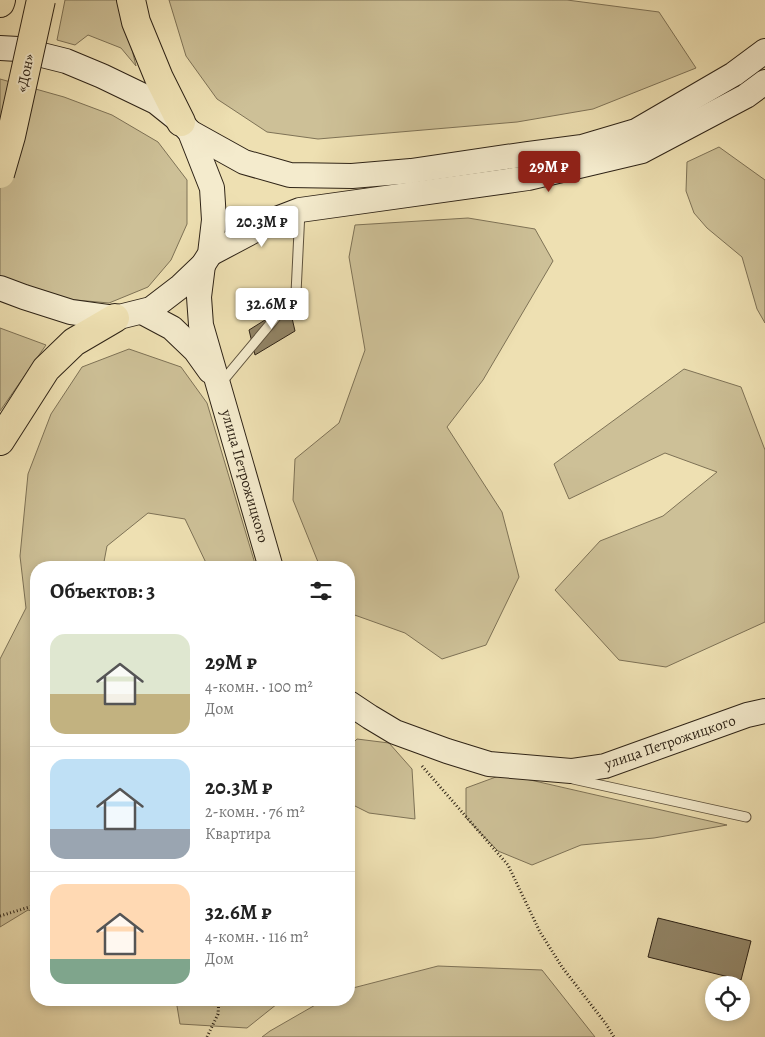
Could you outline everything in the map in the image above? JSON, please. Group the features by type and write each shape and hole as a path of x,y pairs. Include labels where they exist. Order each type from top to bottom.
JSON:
{"main road":[{"name":"«Дон»","path":"0,174 11,136 41,0"},
{"path":"131,0 136,22 159,78 186,127"},
{"path":"0,48 18,49 66,61 102,76 156,102 186,127 244,162 290,175 352,176 411,171 582,147 636,131 734,74 765,51"},
{"path":"0,441 46,369 74,342 115,318 151,309 181,286 206,260 274,220 300,210 528,178 642,151 746,96 765,82"},
{"name":"улица Петрожицкого","path":"186,127 212,188 214,220 199,297 201,324 269,561"},
{"path":"0,288 71,312 115,318"},
{"name":"улица Петрожицкого","path":"142,312 172,328 195,350 219,385"},
{"name":"улица Петрожицкого","path":"355,707 395,732 489,764 571,771 605,766 747,715 765,711"}],"lane":[{"path":"219,385 296,293 300,210"},
{"path":"534,768 558,776 746,818"}],"path":[{"path":"421,765 508,865 540,932 562,967 614,1037"},
{"path":"0,916 30,906"},
{"path":"207,1037 218,1014 219,1006"}],"shaded area":[{"path":"65,0 120,0 136,66 121,48 88,35 75,45 57,40"},
{"path":"169,0 567,0 659,12 696,68 593,109 517,122 318,139 267,132 217,99 186,56"},
{"path":"0,79 64,97 112,115 158,142 187,180 187,224 171,260 148,287 109,303 65,299 0,277"},
{"path":"719,147 765,180 765,323 757,309 742,257 707,228 694,213 686,191 687,162"},
{"path":"468,218 535,229 553,261 483,380 447,427 502,512 519,577 486,645 442,659 405,633 355,615 355,561 318,561 293,500 295,459 339,423 365,350 349,257 355,225"},
{"path":"0,328 46,345 0,411"},
{"path":"129,349 181,367 207,403 254,561 205,561 185,519 148,513 107,546 104,561 30,561 30,910 0,927 0,659 26,608 20,556 28,474 51,414 82,367"},
{"path":"684,369 741,387 765,450 765,622 666,667 619,660 555,590 600,541 663,516 717,472 665,453 569,499 554,464"},
{"path":"357,739 389,743 412,769 415,819 369,813 355,806 355,741"},
{"path":"504,774 727,825 654,838 581,845 532,865 498,851 466,818 466,788"},
{"path":"438,966 542,970 595,1037 262,1037 314,1006 355,1006 355,987"},
{"path":"177,1006 274,1006 247,1028 180,1024"}],"building":[{"path":"289,305 295,331 255,355 249,330"},
{"path":"658,918 751,941 742,976 725,976 648,957"}]}
